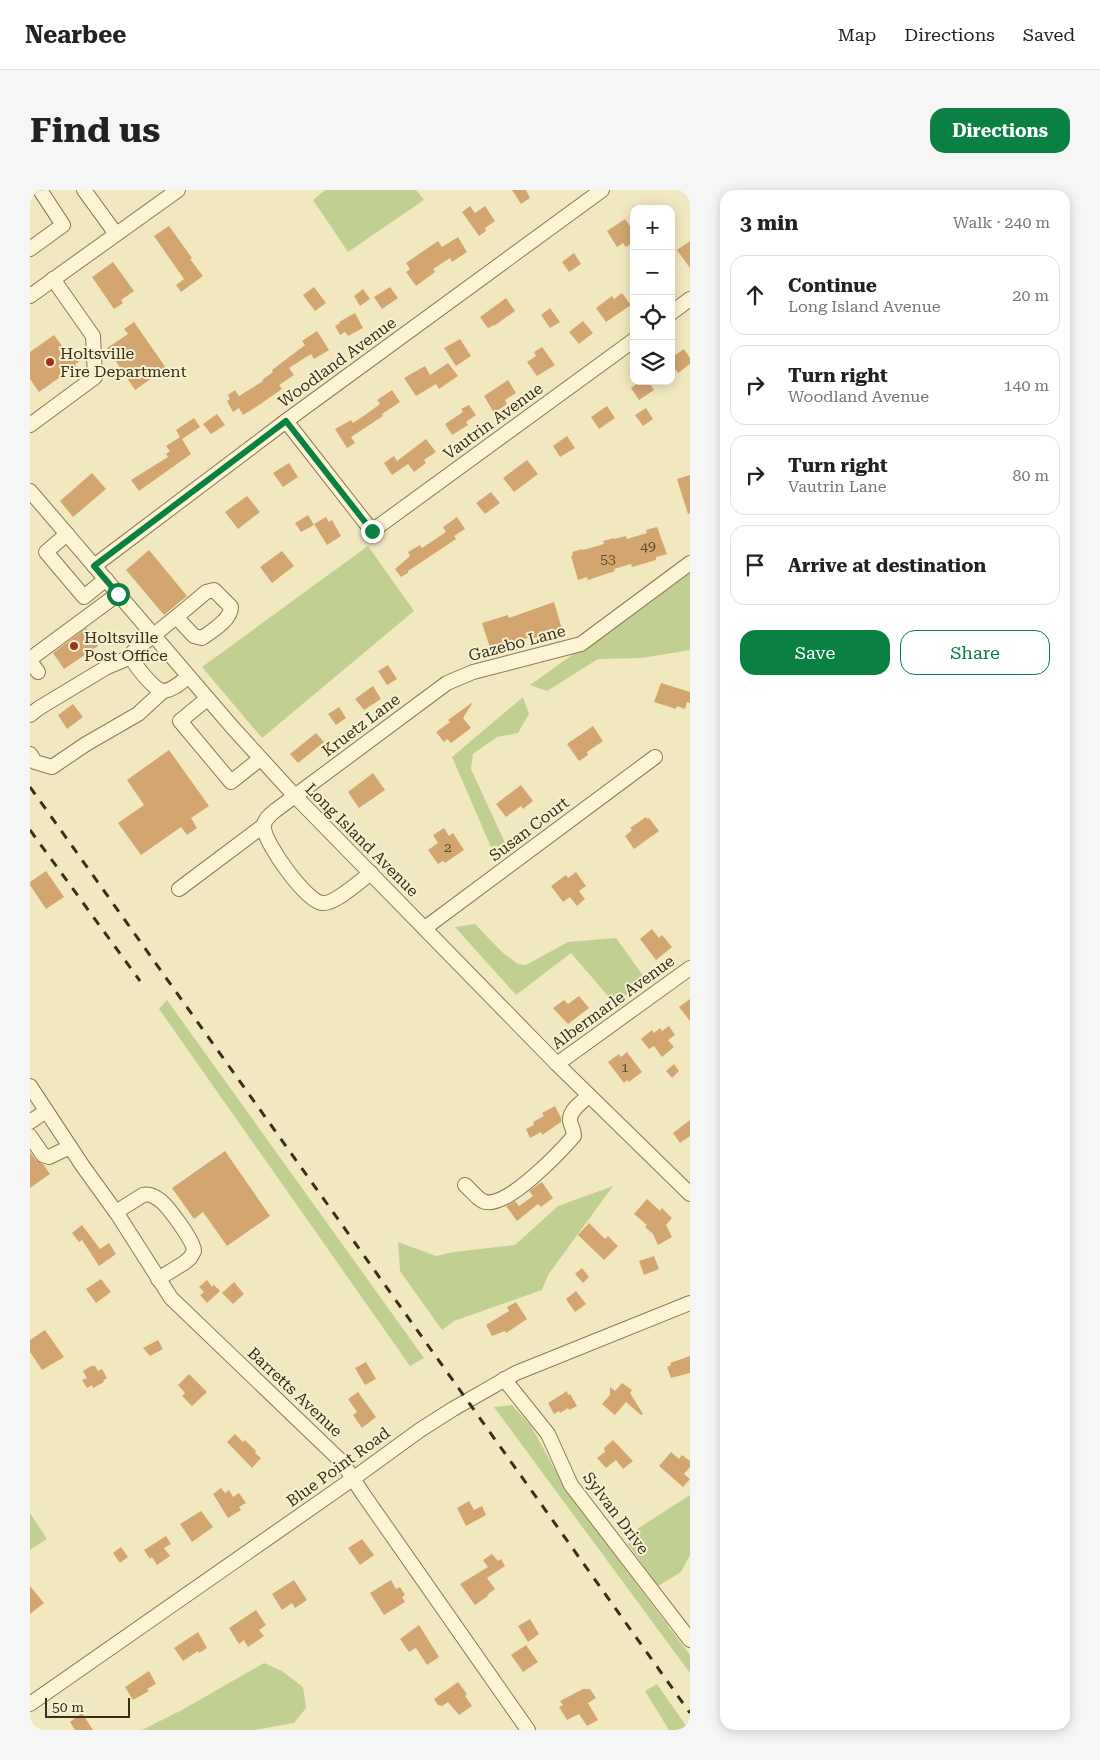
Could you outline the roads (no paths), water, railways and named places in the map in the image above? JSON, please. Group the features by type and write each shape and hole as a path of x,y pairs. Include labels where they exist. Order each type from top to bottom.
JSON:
{"street":[{"path":"30,249 63,224 40,190"},
{"path":"84,190 116,234"},
{"path":"30,296 178,190"},
{"name":"Woodland Avenue","path":"94,566 286,421 602,190"},
{"path":"30,425 95,377 93,336 53,279"},
{"path":"675,310 690,299"},
{"name":"Vautrin Avenue","path":"286,421 372,531 630,343"},
{"name":"Long Island Avenue","path":"30,491 260,759 557,1064 690,1194"},
{"path":"67,534 46,552 84,597 106,579"},
{"name":"Gazebo Lane","path":"448,683 473,672 581,644 690,563"},
{"path":"33,664 118,594"},
{"path":"30,715 107,667 131,657 133,652 153,635 177,618"},
{"path":"131,657 158,690 163,691"},
{"path":"30,754 36,762 52,767 86,744 138,714 163,691 171,689 188,676"},
{"name":"Kruetz Lane","path":"178,889 263,826 266,819 276,810 448,683"},
{"path":"207,699 180,721 231,782 260,759"},
{"name":"Susan Court","path":"425,928 655,757"},
{"path":"263,826 268,844 276,856 315,901 331,902 371,873"},
{"name":"Albermarle Avenue","path":"557,1064 690,968"},
{"name":"Barretts Avenue","path":"30,1086 116,1212 171,1298 337,1456 528,1730"},
{"path":"466,1185 483,1202 497,1201 510,1194 551,1161 574,1136 570,1118 571,1113 589,1096"},
{"path":"30,1122 46,1111"},
{"path":"30,1136 42,1154 49,1157 70,1146"},
{"path":"116,1212 143,1195 155,1197 167,1208 192,1243 194,1251 190,1258 158,1279"},
{"name":"Blue Point Road","path":"30,1704 420,1430 504,1379 544,1361 690,1303"},
{"name":"Sylvan Drive","path":"504,1379 548,1434 571,1485 690,1640"}],"railway":[{"path":"30,787 690,1713"},
{"path":"30,830 140,981"}],"place":[{"name":"Holtsville Fire Department","path":"50,362"},
{"name":"Holtsville Post Office","path":"74,646"}]}
